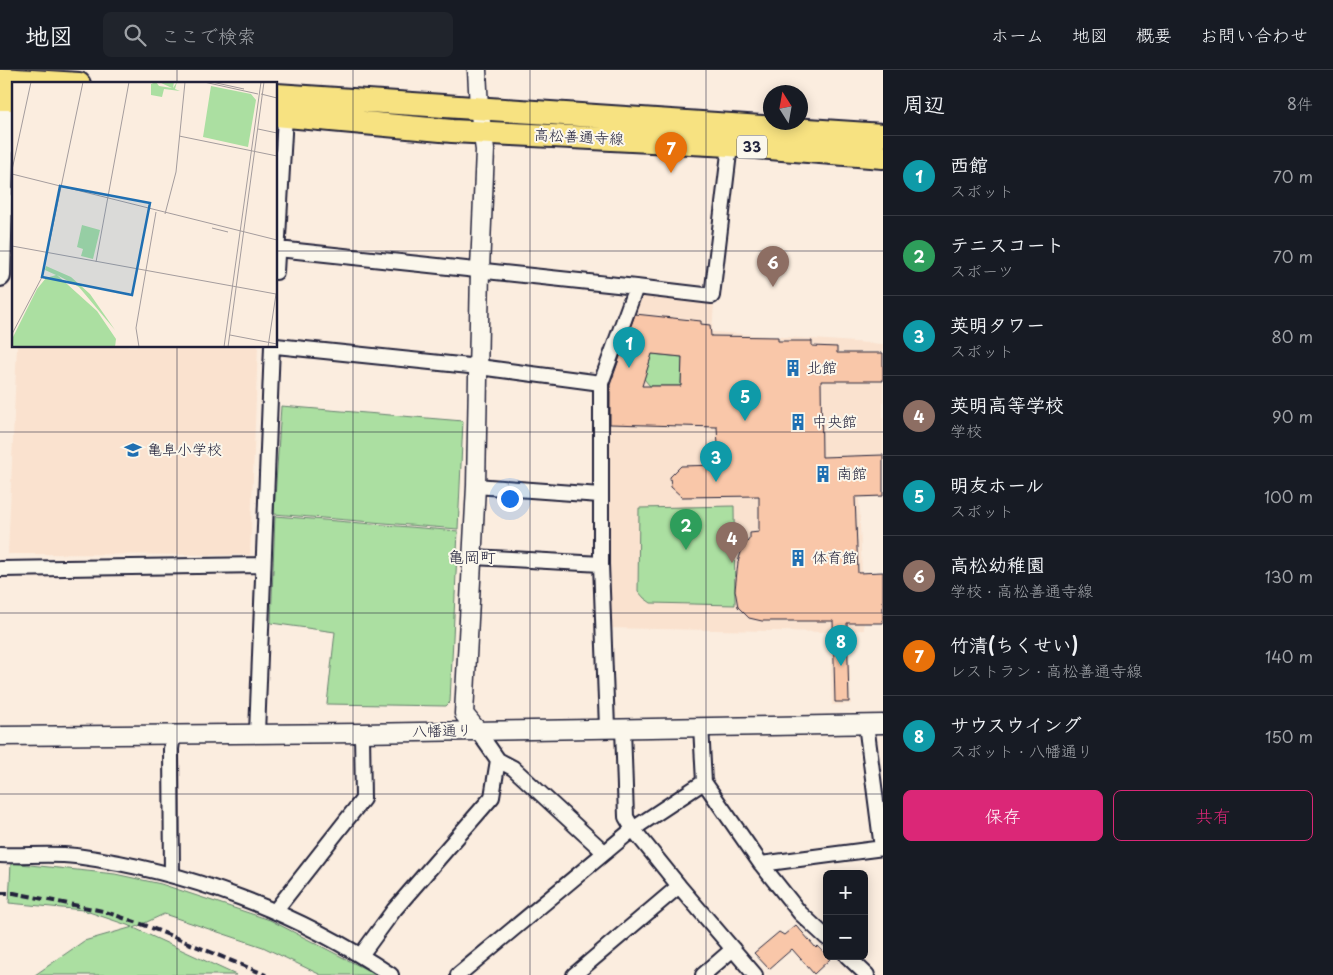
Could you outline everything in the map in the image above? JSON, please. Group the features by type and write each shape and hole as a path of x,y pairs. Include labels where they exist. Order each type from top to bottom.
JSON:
{"main road":[{"path":"0,276 5,88"},
{"name":"高松善通寺線","path":"278,95 883,135"},
{"name":"高松善通寺線","path":"281,115 352,123 730,145 883,157"}],"street":[{"path":"477,70 484,150 476,486 464,714 498,760 513,768 604,852"},
{"path":"281,115 278,248 712,296 730,145"},
{"path":"636,287 601,383 601,564 615,728 626,817 633,829 679,886 756,975"},
{"path":"278,346 479,367 601,383"},
{"path":"257,733 272,348"},
{"path":"476,486 600,495"},
{"path":"473,557 601,564"},
{"path":"0,569 263,565"},
{"path":"761,864 882,848 874,724"},
{"name":"八幡通り","path":"0,736 874,724"},
{"path":"701,726 704,782 761,864 800,913 823,934"},
{"path":"275,910 363,799 362,732"},
{"path":"172,874 173,735"},
{"path":"361,955 394,910 492,797 498,760"},
{"path":"458,975 633,829 704,782"},
{"path":"0,855 75,856 172,874 275,910 361,955 391,975"},
{"path":"574,975 679,886"},
{"path":"703,975 733,949"},
{"path":"851,960 867,975"}],"shaded area":[{"path":"644,296 714,303 712,332 883,344 883,497 859,498 864,630 849,631 851,704 832,705 830,632 603,628 601,393 632,304"},
{"name":"亀阜小学校","path":"17,348 258,348 250,555 8,554"}],"green space":[{"path":"652,354 682,357 681,386 650,386 644,379"},
{"path":"281,406 463,421 458,529 274,514"},
{"path":"734,506 735,605 651,603 644,598 638,591 639,508"},
{"path":"275,516 458,531 450,702 446,706 327,704 335,632 271,623"},
{"path":"11,863 115,874 161,884 270,920 377,975 321,975 263,947 164,914 134,928 236,975 35,975 84,941 133,927 83,910 9,903"}],"building":[{"path":"635,314 701,321 701,324 710,325 711,336 778,337 778,341 812,341 812,346 837,347 837,353 883,353 883,381 821,381 822,457 883,455 883,496 855,497 858,573 883,572 883,623 847,623 849,702 835,702 833,621 762,621 749,618 738,607 735,590 738,562 742,549 750,538 750,533 759,532 759,496 682,497 671,487 670,477 681,466 719,465 717,427 610,424 610,385","holes":["652,354 682,357 681,386 642,386"]},
{"path":"796,925 816,948 818,946 823,951 823,960 829,960 814,974 792,949 769,969 754,953 779,932 784,935"}],"railway":[{"path":"0,893 14,893 103,911 147,926 266,975"}],"place":[{"name":"竹清(ちくせい)","path":"671,173"},
{"name":"高松幼稚園","path":"773,287"},
{"name":"西館","path":"629,368"},
{"name":"北館","path":"793,368"},
{"name":"明友ホール","path":"745,421"},
{"name":"中央館","path":"798,422"},
{"name":"亀阜小学校","path":"133,450"},
{"name":"南館","path":"823,474"},
{"name":"英明タワー","path":"716,482"},
{"name":"テニスコート","path":"686,550"},
{"name":"体育館","path":"798,558"},
{"name":"英明高等学校","path":"732,563"},
{"name":"サウスウイング","path":"841,666"}],"district":[{"name":"亀岡町","path":"472,557"}]}
